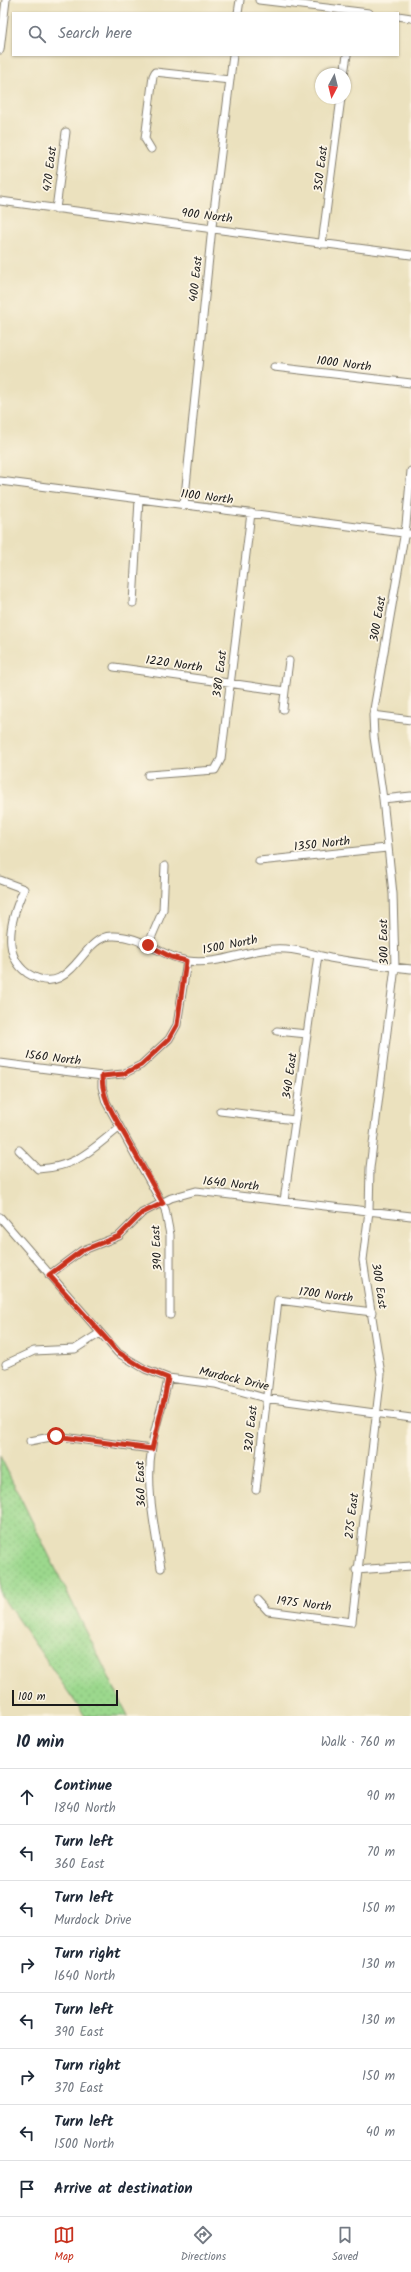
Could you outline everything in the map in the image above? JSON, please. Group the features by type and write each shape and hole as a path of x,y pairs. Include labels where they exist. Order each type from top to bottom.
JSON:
{"street":[{"path":"0,50 6,0"},
{"path":"238,12 240,0"},
{"path":"259,0 352,12"},
{"path":"399,16 411,18"},
{"name":"400 East","path":"184,506 212,227 233,56"},
{"path":"345,68 346,56"},
{"path":"151,149 145,139 153,76 155,72 230,80"},
{"name":"350 East","path":"322,244 340,104"},
{"name":"470 East","path":"56,209 66,132"},
{"name":"900 North","path":"0,201 212,227 322,244 411,255"},
{"name":"1000 North","path":"274,367 411,383"},
{"name":"300 East","path":"376,1414 381,1374 364,1260 369,1211 370,1168 395,967 396,933 387,848 384,799 374,737 373,715 408,533 411,471"},
{"name":"1100 North","path":"0,481 184,506 408,533"},
{"path":"133,603 139,500"},
{"name":"380 East","path":"148,775 215,770 221,759 251,513"},
{"path":"283,709 289,661"},
{"name":"1220 North","path":"114,667 285,691"},
{"path":"373,715 411,720"},
{"path":"384,799 411,796"},
{"name":"1350 North","path":"259,862 387,848"},
{"path":"148,945 163,910 165,866"},
{"name":"1500 North","path":"0,880 24,889 8,935 12,957 18,966 28,974 39,978 51,980 63,976 72,970 93,943 110,935 131,938 171,957 186,961 218,961 261,950 286,949 411,969"},
{"name":"340 East","path":"284,1201 318,955"},
{"name":"1560 North","path":"0,1063 102,1076 123,1074 141,1065 169,1039 177,1025 186,961"},
{"path":"277,1032 307,1034"},
{"name":"390 East","path":"102,1076 106,1102 163,1203 170,1235 170,1315"},
{"path":"220,1111 296,1120"},
{"path":"19,1150 38,1168 54,1168 73,1163 120,1127"},
{"name":"1640 North","path":"49,1275 81,1251 119,1236 142,1213 171,1198 196,1191 411,1216"},
{"name":"Murdock Drive","path":"0,1217 100,1334 118,1352 145,1369 168,1378 215,1384 265,1398 411,1418"},
{"name":"1700 North","path":"278,1300 372,1312"},
{"name":"320 East","path":"256,1490 265,1398 278,1300"},
{"path":"6,1364 34,1351 75,1349 100,1334"},
{"name":"360 East","path":"161,1568 150,1489 152,1449 168,1378"},
{"name":"275 East","path":"352,1622 356,1570 376,1414"},
{"path":"30,1441 56,1436 152,1449"},
{"path":"356,1570 411,1566"},
{"name":"1975 North","path":"258,1600 268,1611 352,1622"}],"green space":[{"path":"0,1456 128,1716 85,1716 0,1594"}],"route":[{"path":"56,1436 152,1449 165,1395 168,1378 145,1369 118,1352 100,1334 49,1275 64,1262 81,1251 100,1245 119,1236 142,1213 163,1203 106,1102 102,1087 102,1076 123,1074 141,1065 169,1039 177,1025 182,1006 186,961 171,957 148,945"}]}
